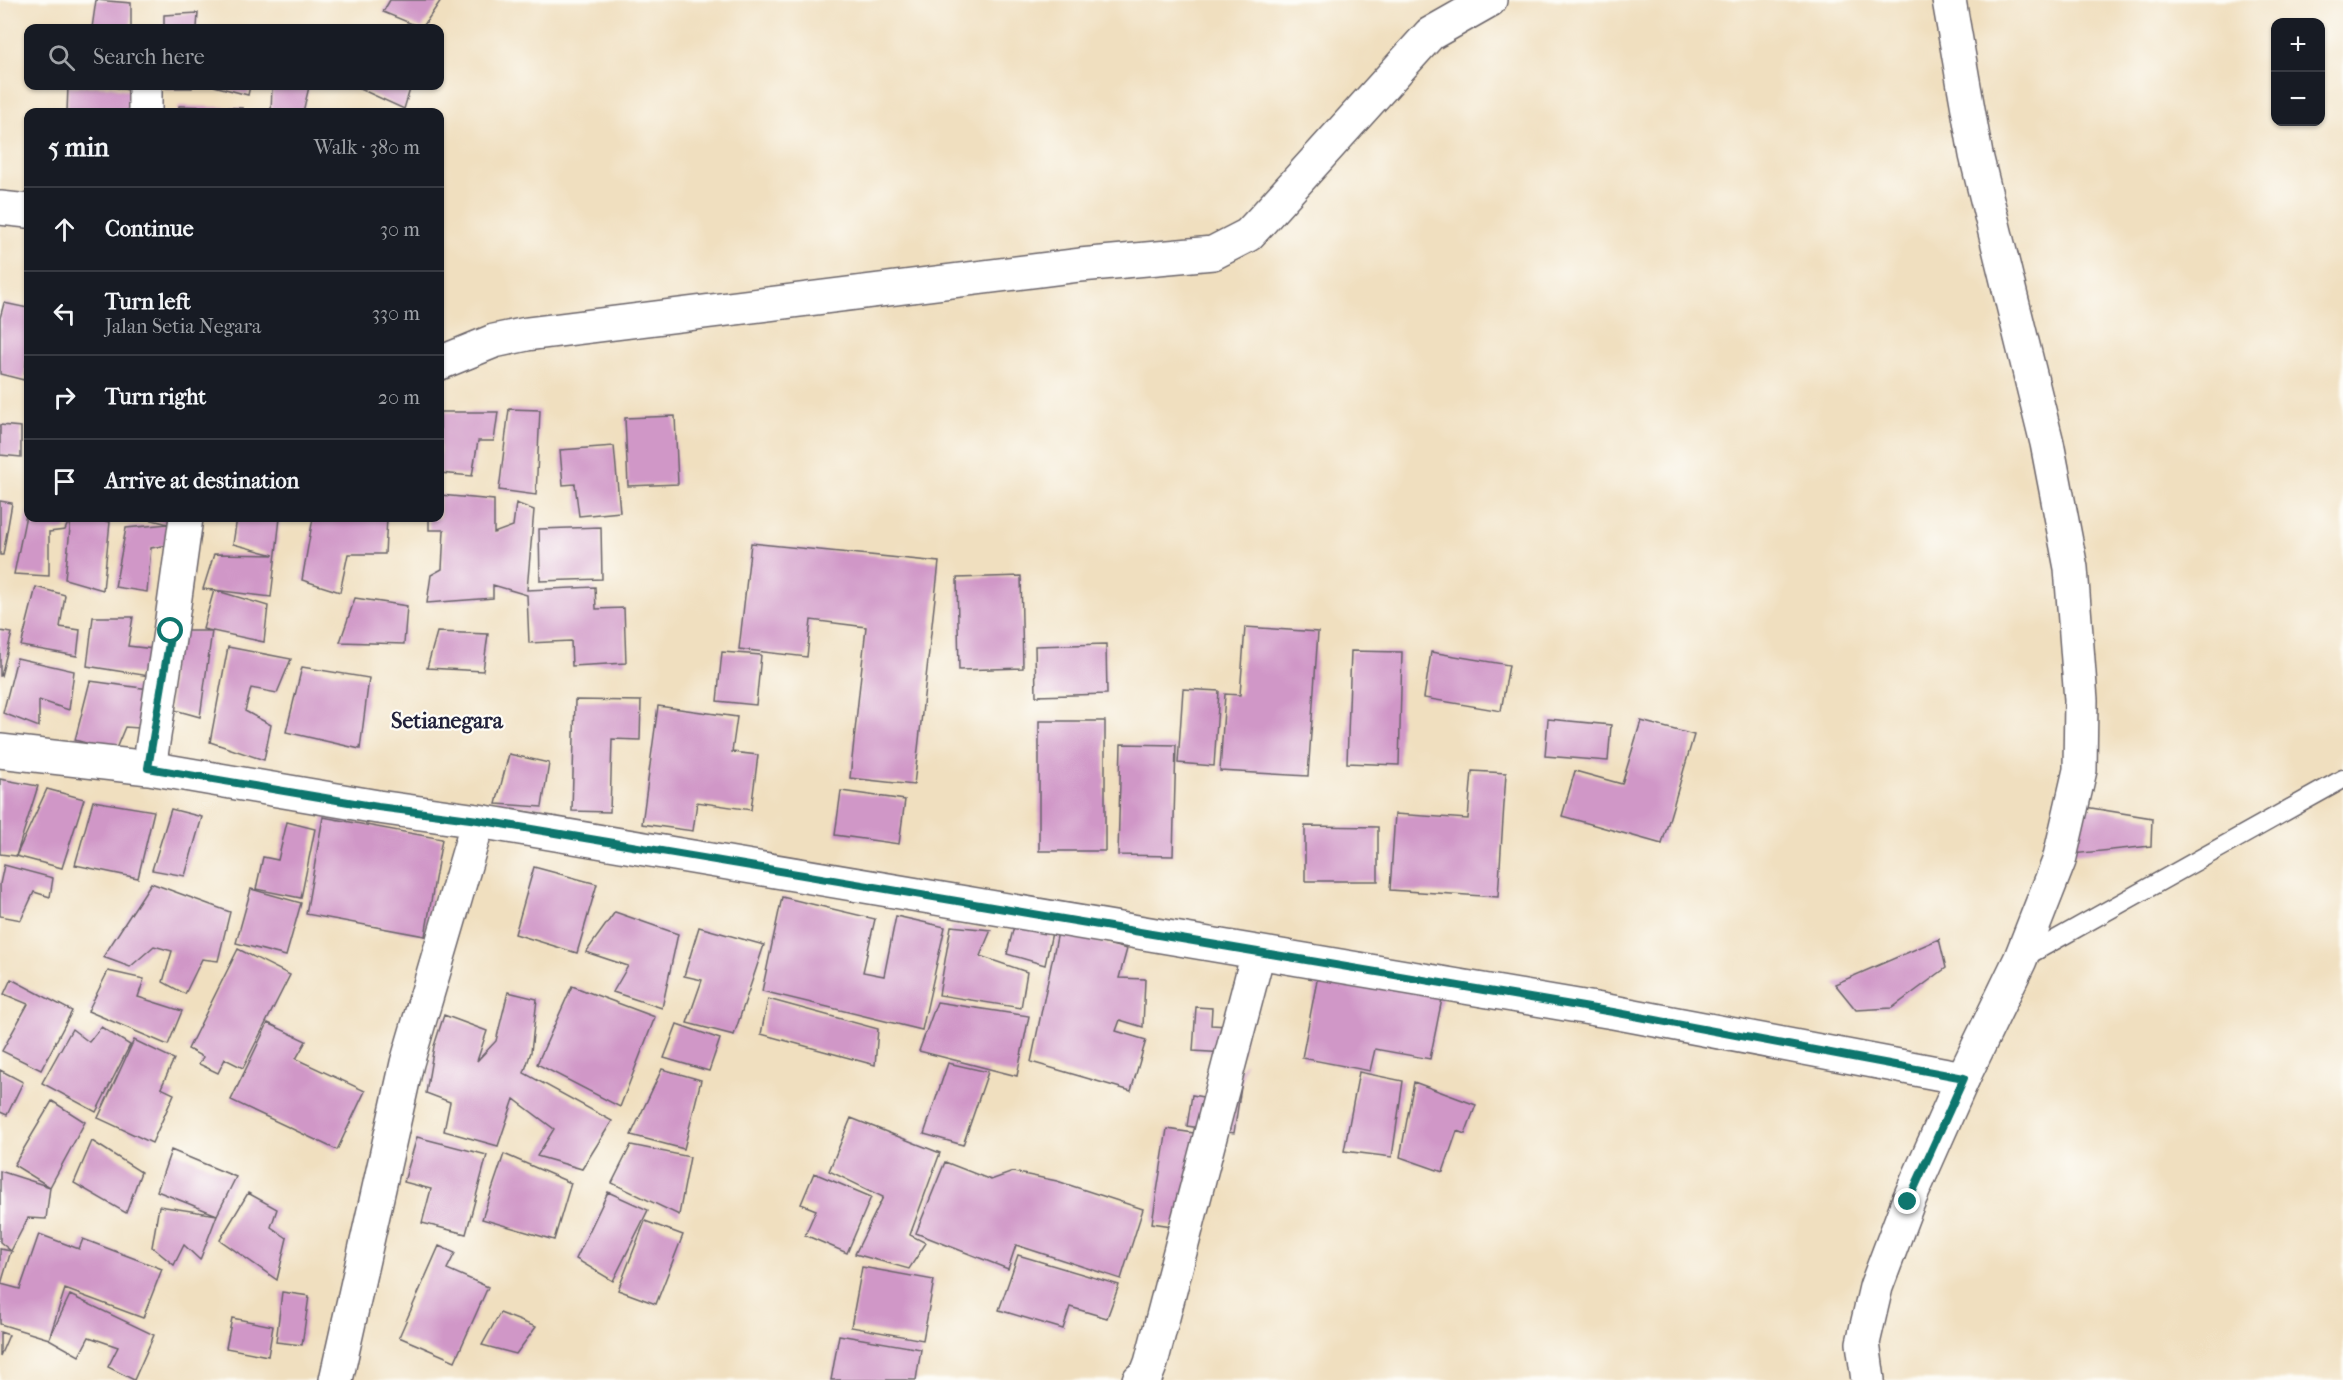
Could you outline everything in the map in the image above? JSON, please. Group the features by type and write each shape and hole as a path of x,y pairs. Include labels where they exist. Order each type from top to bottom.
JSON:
{"street":[{"path":"444,361 494,341 527,334 1080,265 1213,253 1248,235 1430,34 1490,0"},
{"path":"1868,1380 1863,1343 1876,1287 1908,1202 2020,960 2059,861 2080,770 2081,700 2071,568 2047,442 1976,155 1949,0"},
{"path":"145,90 146,108"},
{"path":"0,208 24,211"},
{"path":"148,768 171,631 185,522"},
{"path":"0,751 148,768 378,807 478,820 1613,1012 1964,1078"},
{"path":"336,1380 407,1063 478,820"},
{"path":"1139,1380 1146,1376 1151,1363 1258,952"}],"lane":[{"path":"2020,960 2343,779"}],"building":[{"path":"96,0 131,3 131,24 93,24"},
{"path":"390,0 441,0 425,24 412,24 383,12"},
{"path":"198,13 197,24 164,24 164,15"},
{"path":"68,90 133,91 131,108 67,108"},
{"path":"229,90 249,90 248,95"},
{"path":"272,90 308,90 304,108 271,108"},
{"path":"363,90 410,90 404,108"},
{"path":"179,106 243,108 179,108"},
{"path":"4,303 24,307 24,380 0,374 0,318"},
{"path":"509,409 540,410 536,495 499,490"},
{"path":"444,412 498,412 494,441 478,441 472,476 444,473"},
{"path":"675,416 678,484 628,486 625,418"},
{"path":"0,425 21,427 21,457 0,455"},
{"path":"614,446 620,512 579,516 575,484 563,485 560,450"},
{"path":"444,495 494,500 494,533 513,526 516,503 534,510 527,590 595,587 596,609 624,608 626,663 572,666 571,641 529,643 527,595 493,585 493,598 427,603 431,575 442,569 444,530 429,530 429,522 444,522"},
{"path":"0,501 12,503 3,555 0,555"},
{"path":"25,522 68,522 65,530 49,532 49,576 14,574"},
{"path":"71,522 110,522 103,590 65,579"},
{"path":"236,522 280,522 271,597 203,589 214,554 274,555 233,544"},
{"path":"312,522 387,522 385,554 348,554 340,592 302,580"},
{"path":"168,524 168,545 151,548 147,592 115,587 126,528"},
{"path":"601,527 602,579 540,581 539,529"},
{"path":"751,543 939,562 914,785 850,778 866,627 811,620 807,657 739,649"},
{"path":"1021,576 1023,668 959,670 957,578"},
{"path":"36,587 65,595 60,627 80,630 77,656 21,646"},
{"path":"214,590 268,606 264,642 203,629"},
{"path":"355,598 407,606 404,644 340,642"},
{"path":"93,617 133,617 128,646 154,649 149,676 87,666"},
{"path":"1245,627 1318,632 1308,776 1220,771 1225,694 1240,695"},
{"path":"0,631 12,633 1,676 0,676"},
{"path":"171,631 212,631 200,717 171,709"},
{"path":"437,632 488,634 483,671 427,668"},
{"path":"1106,644 1107,694 1036,696 1035,646"},
{"path":"228,647 291,659 277,693 251,688 245,711 271,725 264,760 210,742"},
{"path":"1351,651 1402,652 1399,765 1347,763"},
{"path":"722,652 761,655 756,705 717,701"},
{"path":"1431,652 1509,665 1501,711 1424,698"},
{"path":"17,658 74,671 69,710 39,700 39,727 3,713"},
{"path":"302,667 369,678 360,749 286,732"},
{"path":"90,681 149,689 139,728 125,727 115,751 75,740"},
{"path":"1183,689 1219,691 1214,766 1178,763"},
{"path":"575,700 641,701 640,740 612,739 610,812 572,811"},
{"path":"658,706 737,717 732,752 758,755 751,810 697,802 693,831 642,824"},
{"path":"1548,719 1611,725 1608,761 1545,756"},
{"path":"1039,721 1105,721 1105,851 1039,851"},
{"path":"1641,721 1694,735 1662,844 1562,816 1575,771 1622,784"},
{"path":"1121,744 1176,745 1173,856 1118,855"},
{"path":"509,754 549,763 542,807 496,804"},
{"path":"1472,771 1506,773 1498,897 1390,890 1395,814 1468,819"},
{"path":"0,779 38,786 16,856 0,854"},
{"path":"47,789 84,799 62,868 16,856"},
{"path":"841,791 905,800 899,844 835,835"},
{"path":"93,801 154,811 138,878 75,865"},
{"path":"2079,806 2152,818 2151,846 2072,854"},
{"path":"171,809 202,817 185,876 152,870"},
{"path":"323,817 442,839 425,936 306,914"},
{"path":"287,822 315,829 301,898 256,889 263,857 278,860"},
{"path":"1305,826 1378,827 1378,881 1305,881"},
{"path":"4,865 53,878 50,897 34,892 21,920 0,916 0,884"},
{"path":"534,867 597,884 577,953 515,934"},
{"path":"151,883 230,912 218,961 202,959 185,994 163,982 172,951 154,946 130,967 103,957"},
{"path":"251,889 301,903 286,956 236,943"},
{"path":"782,897 875,919 863,972 884,976 896,916 945,927 922,1030 762,991"},
{"path":"1019,906 1056,914 1045,965 1007,954"},
{"path":"615,912 678,934 662,1008 613,992 628,966 586,952"},
{"path":"951,926 991,930 980,956 1027,972 1021,1008 939,995"},
{"path":"699,927 764,945 734,1035 687,1023 702,980 684,976"},
{"path":"1058,932 1127,949 1119,978 1145,979 1143,1027 1120,1020 1116,1031 1146,1040 1131,1091 1031,1062"},
{"path":"1939,939 1946,968 1892,1008 1856,1010 1835,984"},
{"path":"238,949 290,975 243,1068 225,1059 218,1073 199,1064 203,1057 188,1049"},
{"path":"1319,970 1443,994 1430,1059 1375,1049 1370,1071 1302,1058"},
{"path":"108,971 144,979 138,997 182,1011 168,1045 88,1011"},
{"path":"11,979 72,1011 41,1070 2,1051 28,1004 4,994"},
{"path":"572,986 655,1017 620,1107 537,1064"},
{"path":"508,992 537,999 531,1052 524,1073 612,1121 582,1169 537,1156 554,1129 514,1099 498,1146 444,1131 450,1102 426,1093 434,1046 444,1015 487,1031 477,1061 496,1041"},
{"path":"768,999 878,1029 875,1065 761,1034"},
{"path":"937,1002 1029,1016 1017,1076 919,1051"},
{"path":"1196,1007 1212,1008 1211,1025 1245,1027 1243,1054 1193,1051"},
{"path":"268,1023 306,1041 296,1059 365,1091 337,1150 231,1100"},
{"path":"677,1024 720,1039 709,1071 664,1058"},
{"path":"101,1027 130,1045 96,1112 42,1083 72,1029 89,1042"},
{"path":"134,1040 174,1059 161,1088 174,1094 152,1143 98,1118"},
{"path":"1245,1061 1234,1133 1187,1126 1192,1095 1224,1101"},
{"path":"948,1063 988,1072 963,1145 924,1134"},
{"path":"662,1069 701,1080 684,1149 631,1135"},
{"path":"0,1070 23,1082 7,1115 0,1112"},
{"path":"1359,1072 1403,1081 1392,1157 1344,1151"},
{"path":"1414,1082 1476,1105 1465,1134 1457,1131 1443,1172 1400,1157"},
{"path":"52,1101 85,1122 50,1187 14,1165"},
{"path":"851,1118 940,1153 910,1235 926,1243 909,1269 855,1254 883,1197 829,1171"},
{"path":"1167,1129 1207,1135 1192,1229 1152,1223"},
{"path":"417,1137 487,1155 466,1234 422,1223 431,1189 404,1182"},
{"path":"92,1141 141,1172 126,1213 74,1183"},
{"path":"631,1145 690,1157 679,1215 612,1183"},
{"path":"171,1150 236,1177 217,1215 157,1191"},
{"path":"504,1154 571,1183 554,1240 482,1219"},
{"path":"945,1162 991,1180 1013,1172 1057,1181 1143,1209 1121,1279 1016,1245 1008,1269 916,1233"},
{"path":"0,1171 50,1187 46,1219 28,1218 11,1251 0,1242"},
{"path":"814,1173 871,1197 847,1253 805,1235 816,1210 801,1204"},
{"path":"608,1192 648,1210 613,1281 576,1259"},
{"path":"248,1193 277,1209 271,1227 287,1238 277,1280 220,1240"},
{"path":"159,1206 217,1215 200,1260 184,1245 174,1265 152,1247"},
{"path":"645,1221 683,1235 656,1304 618,1290"},
{"path":"39,1234 79,1249 83,1239 162,1269 143,1318 65,1289 49,1339 0,1324 0,1249 11,1251 1,1284 20,1289"},
{"path":"439,1246 455,1253 447,1269 488,1287 455,1361 399,1337"},
{"path":"1018,1255 1119,1285 1107,1318 1070,1307 1063,1329 999,1310"},
{"path":"862,1267 934,1280 923,1340 851,1327"},
{"path":"282,1292 309,1296 302,1345 276,1342"},
{"path":"70,1295 154,1335 134,1380 108,1367 118,1347 89,1337 79,1356 49,1339"},
{"path":"500,1313 536,1327 516,1354 482,1345"},
{"path":"232,1318 273,1326 268,1356 226,1348"},
{"path":"0,1332 9,1335 0,1356"},
{"path":"839,1335 921,1349 916,1380 831,1380"}],"district":[{"name":"Setianegara","path":"447,721"}],"route":[{"path":"171,631 148,768 378,807 478,820 1613,1012 1964,1078 1908,1202"}]}
